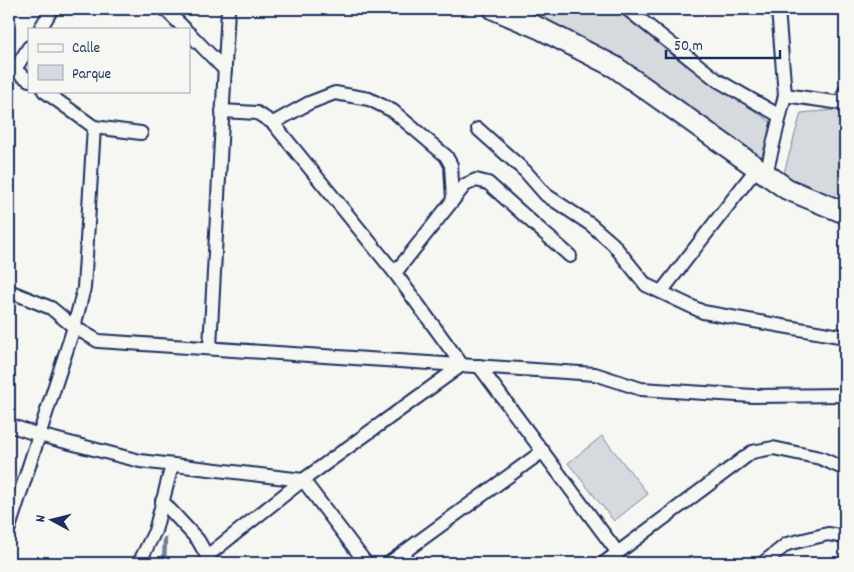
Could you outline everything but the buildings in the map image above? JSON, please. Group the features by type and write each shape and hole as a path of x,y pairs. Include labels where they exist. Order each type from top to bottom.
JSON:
{"main road":[{"path":"494,9 540,28 615,67 787,189 845,213"}],"street":[{"path":"41,28 52,9"},
{"path":"165,9 184,28"},
{"path":"210,348 228,9"},
{"path":"627,9 717,80 780,116"},
{"path":"661,292 762,171 785,95 778,9"},
{"path":"190,34 225,70"},
{"path":"28,49 12,74 28,80"},
{"path":"45,92 94,127 141,133"},
{"path":"273,124 309,103 335,93 369,99 393,111 446,156 451,165 454,200"},
{"path":"785,95 844,102"},
{"path":"222,111 258,113 273,124 395,273 462,365"},
{"path":"9,528 74,327 84,288 94,127"},
{"path":"478,130 525,171 546,195 590,224 613,244 646,285 704,312 845,337"},
{"path":"395,273 465,185 476,180 488,183 570,256"},
{"path":"9,291 51,308 74,327 98,341 595,374 641,389 753,396 845,395"},
{"path":"162,500 198,540 209,560 302,480 462,365"},
{"path":"479,366 618,553"},
{"path":"9,425 39,435 140,461 302,480 366,563"},
{"path":"604,563 752,452 773,448 820,458 845,469"},
{"path":"389,563 543,451"},
{"path":"139,563 154,531 172,465"},
{"path":"763,563 788,544 828,534 845,537"}],"green space":[{"path":"513,9 615,9 676,58 771,122 761,159"},
{"path":"845,109 845,204 797,184 783,176 801,113"},
{"path":"602,436 648,494 614,521 568,463"}],"waterway":[{"path":"164,563 165,539"}]}
